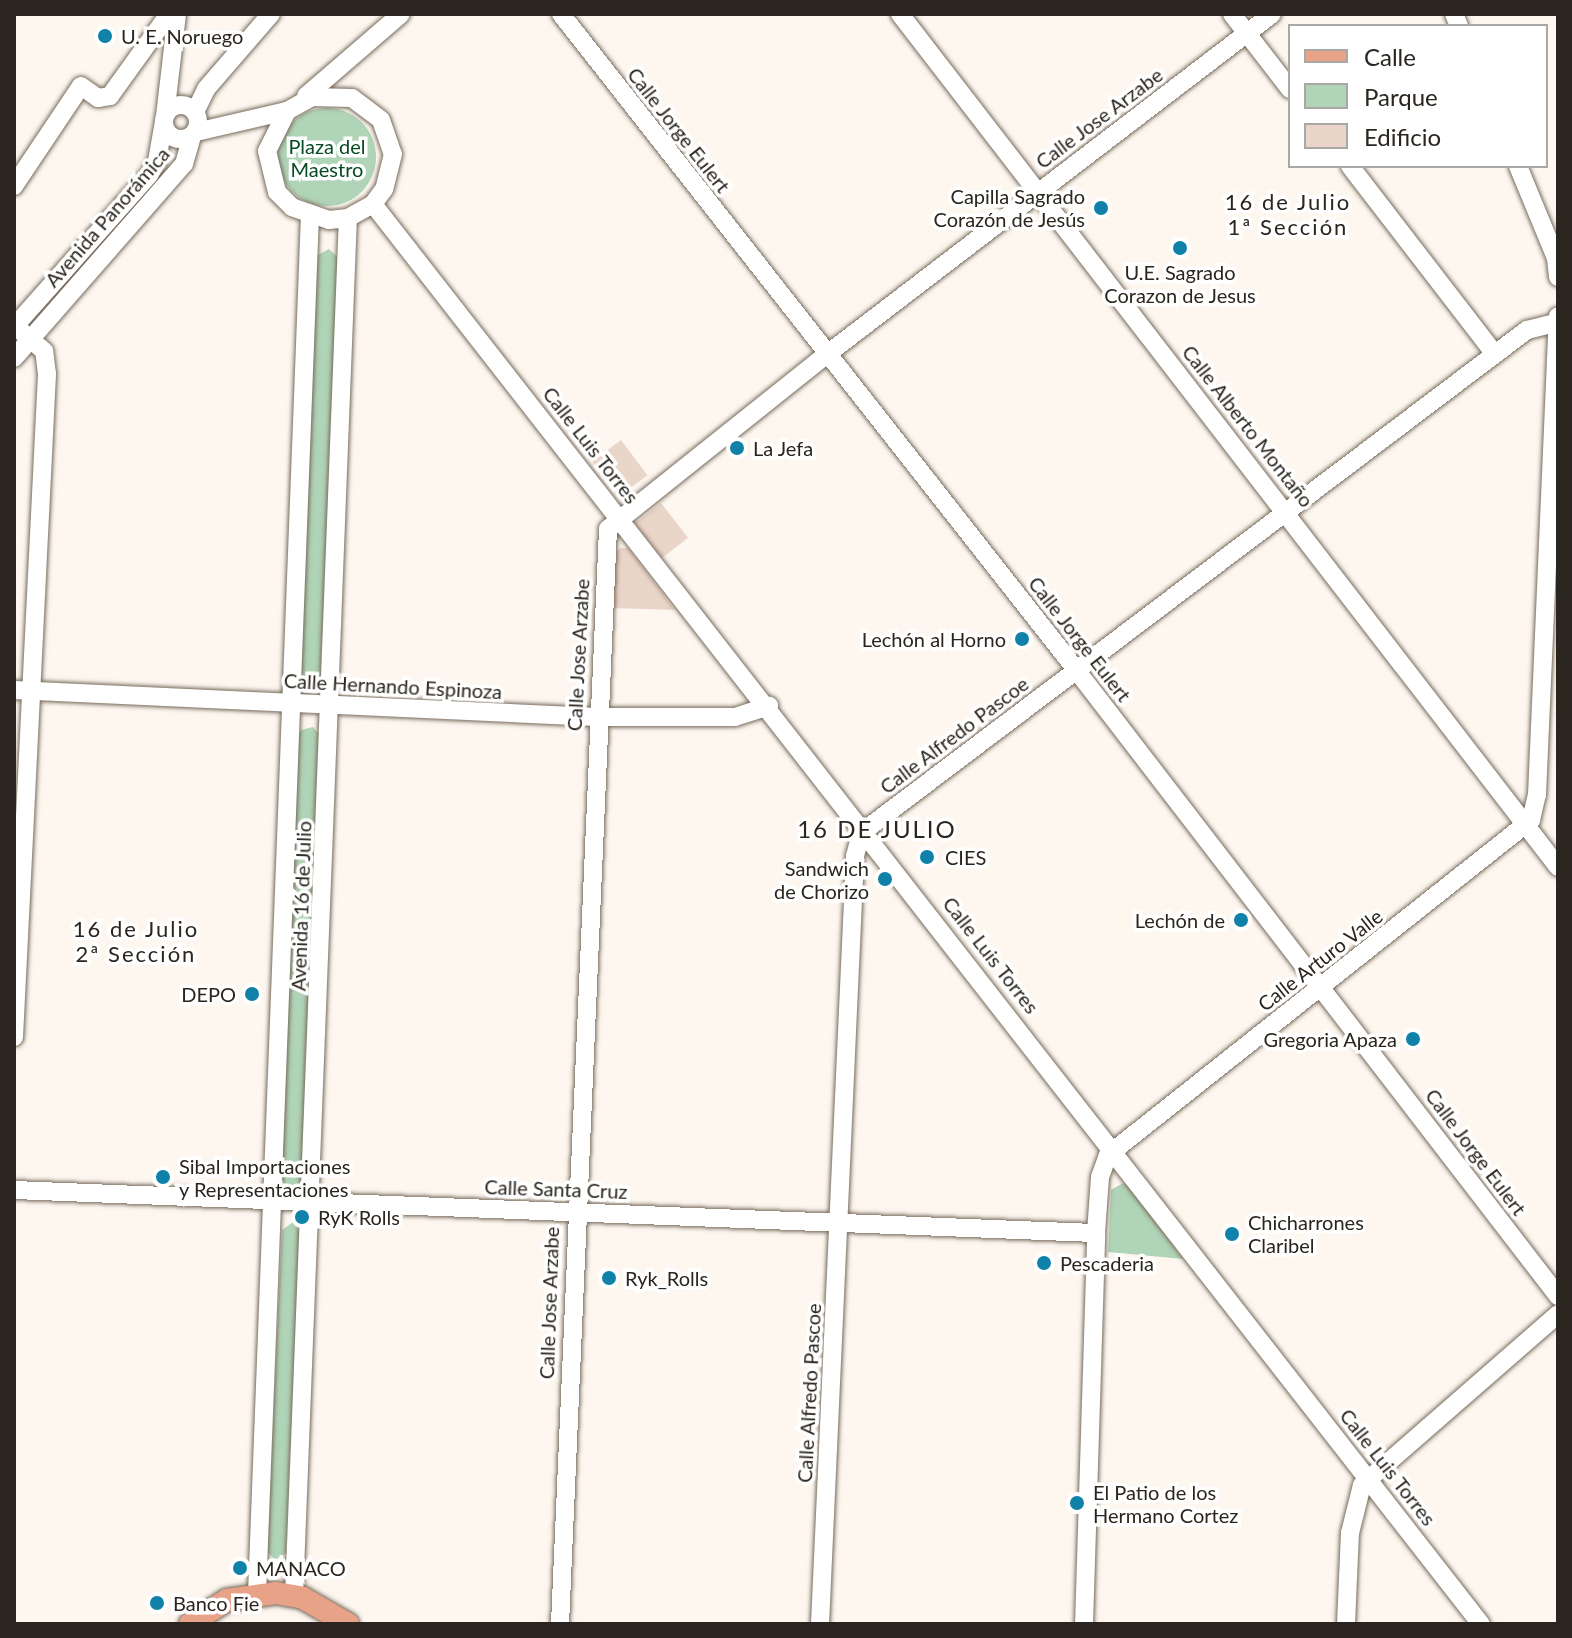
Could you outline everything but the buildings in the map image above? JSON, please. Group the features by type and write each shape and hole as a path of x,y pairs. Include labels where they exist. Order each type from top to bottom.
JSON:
{"main road":[{"path":"190,1624 227,1600 257,1594 294,1596 348,1624"}],"street":[{"path":"14,186 81,86 98,98 110,96 169,14"},
{"name":"Avenida Panorámica","path":"14,327 149,175 157,161 177,14"},
{"name":"Avenida Panorámica","path":"14,358 184,164 199,124 206,89 271,14"},
{"path":"267,151 293,106 401,14"},
{"name":"Calle Jorge Eulert","path":"561,14 1322,986 1558,1296"},
{"name":"Calle Alberto Montaño","path":"900,14 1558,867"},
{"path":"1232,14 1288,86"},
{"name":"Calle Jose Arzabe","path":"560,1624 605,538 619,517 1272,14"},
{"path":"348,62 352,98"},
{"path":"199,124 181,104 164,119 171,136 199,124 237,124 326,94 352,98 381,120 393,154 384,189 373,204 348,218 310,217 277,192 267,151 237,124"},
{"path":"1352,168 1495,354"},
{"path":"1519,168 1556,258 1558,277"},
{"name":"Calle Luis Torres","path":"373,204 865,828 1481,1624"},
{"name":"Avenida 16 de Julio","path":"257,1594 310,217"},
{"name":"Avenida 16 de Julio","path":"294,1596 312,1204 348,218"},
{"path":"1527,826 1537,795 1558,316"},
{"name":"Calle Alfredo Pascoe","path":"820,1624 855,856 865,828 1288,514 1495,354 1536,325 1558,322"},
{"path":"14,327 44,351 47,374 22,690 14,1037"},
{"name":"Calle Hernando Espinoza","path":"22,690 596,717 735,717 769,706"},
{"name":"Calle Arturo Valle","path":"1113,1151 1527,826"},
{"path":"1084,1624 1096,1233 1100,1177 1113,1151"},
{"name":"Calle Santa Cruz","path":"14,1190 272,1203 575,1210 839,1226 1096,1233"},
{"path":"1346,1624 1353,1511 1368,1477 1558,1314"}],"green space":[{"name":"Plaza del Maestro","path":"327,108 346,111 362,122 373,138 376,157 373,176 362,192 346,203 327,206 308,203 292,192 281,176 278,157 281,138 292,122 308,111"},
{"path":"329,249 341,260 322,688 307,696 300,692 314,257"},
{"path":"313,727 321,736 303,1188 291,1192 280,1182 297,737 301,730"},
{"path":"1123,1183 1130,1187 1183,1259 1108,1252 1111,1190"},
{"path":"293,1222 301,1232 286,1553 275,1560 267,1552 282,1230"}],"place":[{"name":"U. E. Noruego","path":"105,36"},
{"name":"Capilla Sagrado Corazón de Jesús","path":"1101,208"},
{"name":"U.E. Sagrado Corazon de Jesus","path":"1180,248"},
{"name":"La Jefa","path":"737,448"},
{"name":"Lechón al Horno","path":"1022,639"},
{"name":"CIES","path":"927,857"},
{"name":"Sandwich de Chorizo","path":"885,879"},
{"name":"Lechón de","path":"1241,920"},
{"name":"DEPO","path":"252,994"},
{"name":"Gregoria Apaza","path":"1413,1039"},
{"name":"Sibal Importaciones y Representaciones","path":"163,1177"},
{"name":"RyK Rolls","path":"302,1217"},
{"name":"Chicharrones Claribel","path":"1232,1234"},
{"name":"Pescaderia","path":"1044,1263"},
{"name":"Ryk_Rolls","path":"609,1278"},
{"name":"El Patio de los Hermano Cortez","path":"1077,1503"},
{"name":"MANACO","path":"240,1568"},
{"name":"Banco Fie","path":"157,1603"}],"district":[{"name":"16 de Julio 1ª Sección","path":"1288,214"},
{"name":"16 DE JULIO","path":"877,829"},
{"name":"16 de Julio 2ª Sección","path":"136,940"}]}
